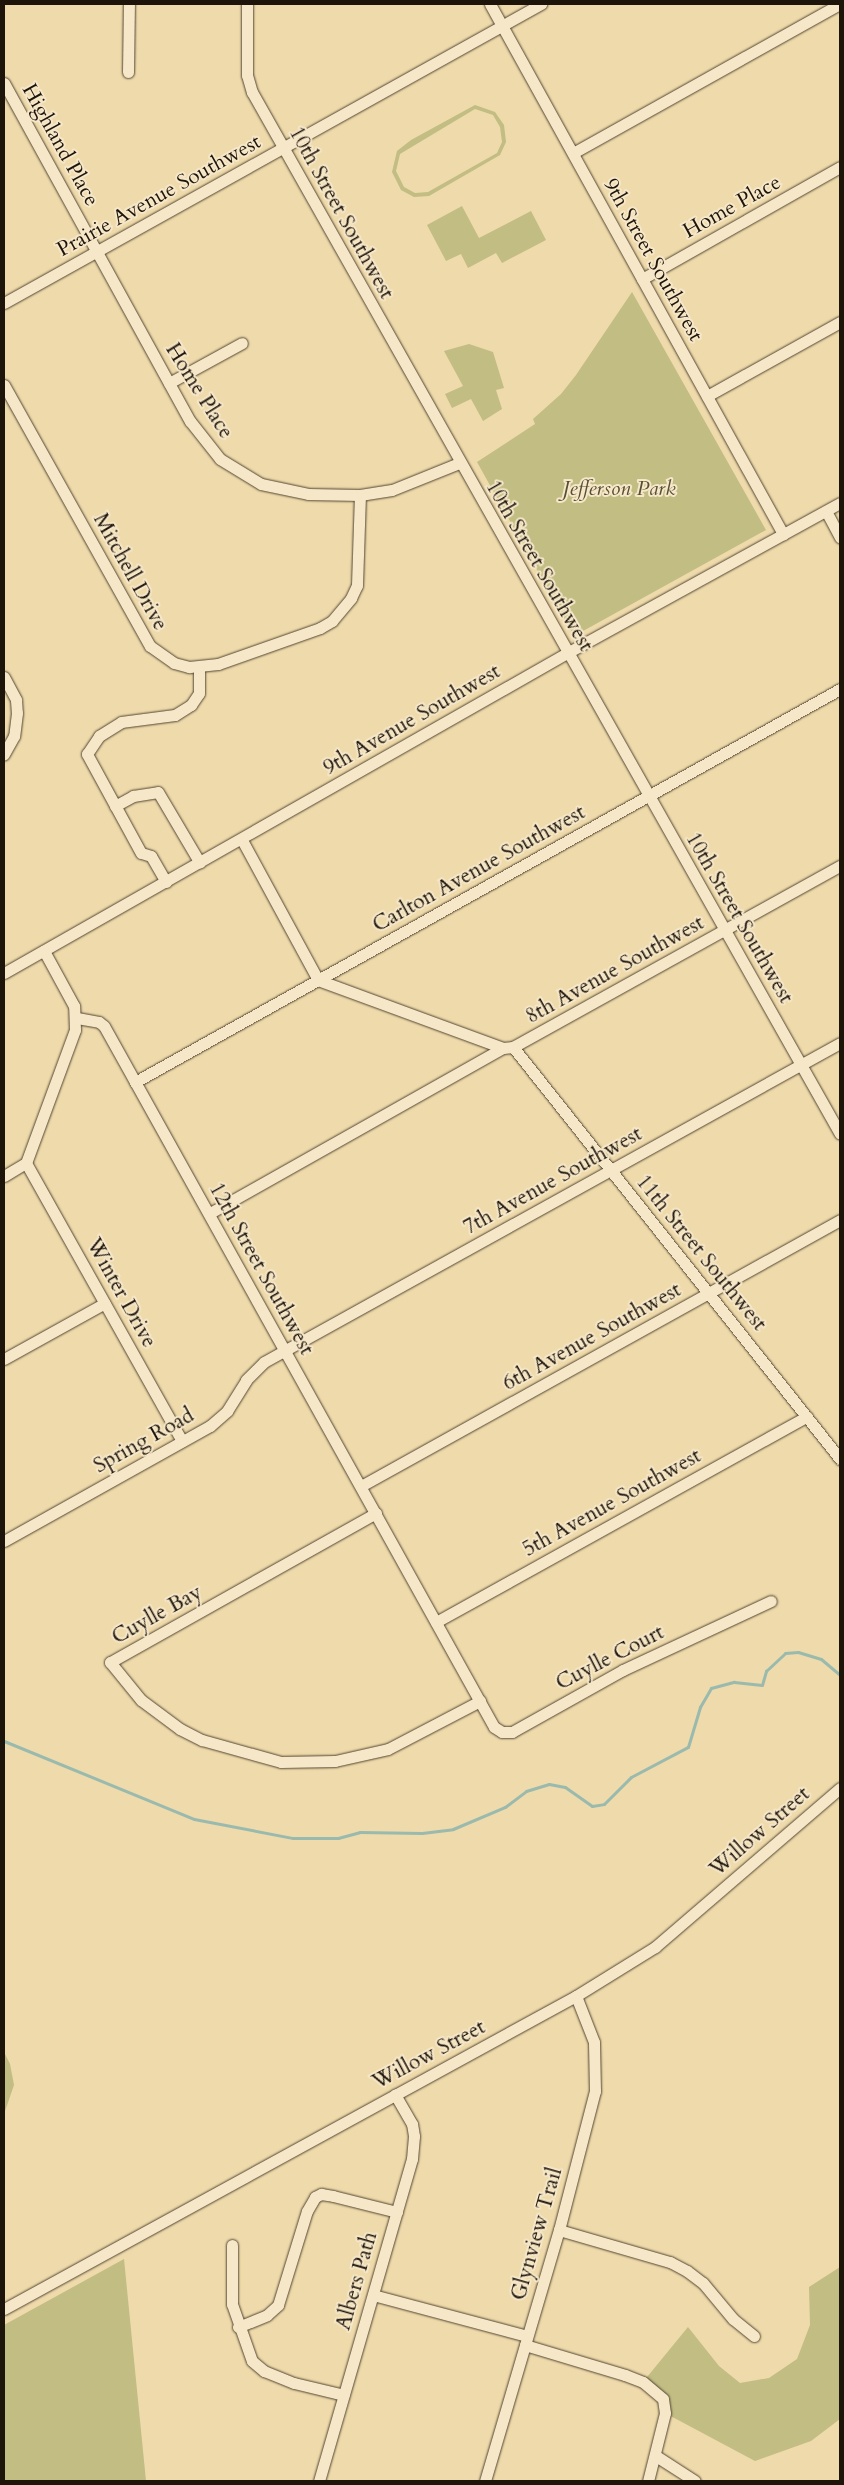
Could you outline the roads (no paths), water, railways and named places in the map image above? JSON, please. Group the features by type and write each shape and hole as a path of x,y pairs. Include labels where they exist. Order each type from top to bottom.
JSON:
{"street":[{"path":"128,72 129,4"},
{"name":"10th Street Southwest","path":"247,4 249,84 459,463 840,1134"},
{"name":"9th Street Southwest","path":"490,4 783,534"},
{"name":"Prairie Avenue Southwest","path":"4,303 542,4"},
{"path":"573,153 840,4"},
{"name":"Highland Place","path":"4,83 97,252"},
{"name":"Home Place","path":"642,279 840,167"},
{"name":"Home Place","path":"97,252 203,441 220,459 239,473 284,491 360,495 415,483 459,463"},
{"path":"707,396 840,322"},
{"path":"169,383 242,343"},
{"name":"Mitchell Drive","path":"4,385 150,646 174,663 199,667 218,664 320,628 338,615 357,585 360,495"},
{"name":"9th Avenue Southwest","path":"4,973 242,840 567,653 840,503"},
{"path":"826,511 840,537"},
{"path":"166,882 152,856 141,853 87,754 99,736 121,722 175,715 191,705 199,694 199,667"},
{"path":"4,677 16,700 14,736 4,754"},
{"name":"Carlton Avenue Southwest","path":"135,1082 840,689"},
{"path":"116,806 133,796 158,792 200,863"},
{"path":"242,840 318,980 508,1048"},
{"name":"8th Avenue Southwest","path":"210,1213 840,866"},
{"path":"4,1176 26,1163 77,1018 74,1006 44,951"},
{"name":"12th Street Southwest","path":"77,1018 99,1022 104,1026 210,1213 284,1351 436,1622"},
{"name":"7th Avenue Southwest","path":"284,1351 840,1043"},
{"name":"11th Street Southwest","path":"508,1048 611,1170 840,1459"},
{"name":"Winter Drive","path":"26,1163 182,1442"},
{"name":"6th Avenue Southwest","path":"361,1486 840,1220"},
{"path":"4,1358 105,1303"},
{"name":"Spring Road","path":"4,1541 210,1426 227,1411 254,1371 284,1351"},
{"name":"5th Avenue Southwest","path":"436,1622 806,1416"},
{"name":"Cuylle Bay","path":"376,1513 110,1662 141,1700 180,1729 202,1740 281,1762 335,1762 388,1749 480,1701"},
{"name":"Cuylle Court","path":"480,1701 494,1727 502,1732 512,1732 623,1670 771,1600"},
{"path":"436,1622 480,1701"},
{"name":"Willow Street","path":"4,2309 576,1996 669,1936 840,1788"},
{"name":"Glynview Trail","path":"485,2481 559,2230 595,2091 594,2042 576,1996"},
{"name":"Albers Path","path":"319,2481 412,2159 414,2136 395,2094"},
{"path":"238,2327 267,2315 278,2305 307,2211 315,2197 333,2196 397,2212"},
{"path":"559,2230 670,2262 688,2271 703,2282 733,2319 754,2336"},
{"path":"232,2244 232,2304 247,2354 264,2371 344,2395"},
{"path":"373,2295 526,2340 626,2375 650,2388 662,2399 665,2406 656,2456 648,2481"},
{"path":"656,2456 696,2481"}],"waterway":[{"path":"4,1741 194,1819 293,1838 338,1838 360,1832 422,1833 453,1829 505,1807 526,1791 549,1784 565,1787 592,1806 604,1804 631,1777 688,1747 700,1707 711,1688 734,1682 762,1685 766,1671 785,1653 798,1652 821,1659 840,1675"}],"park label":[{"name":"Jefferson Park","path":"619,489"}]}
